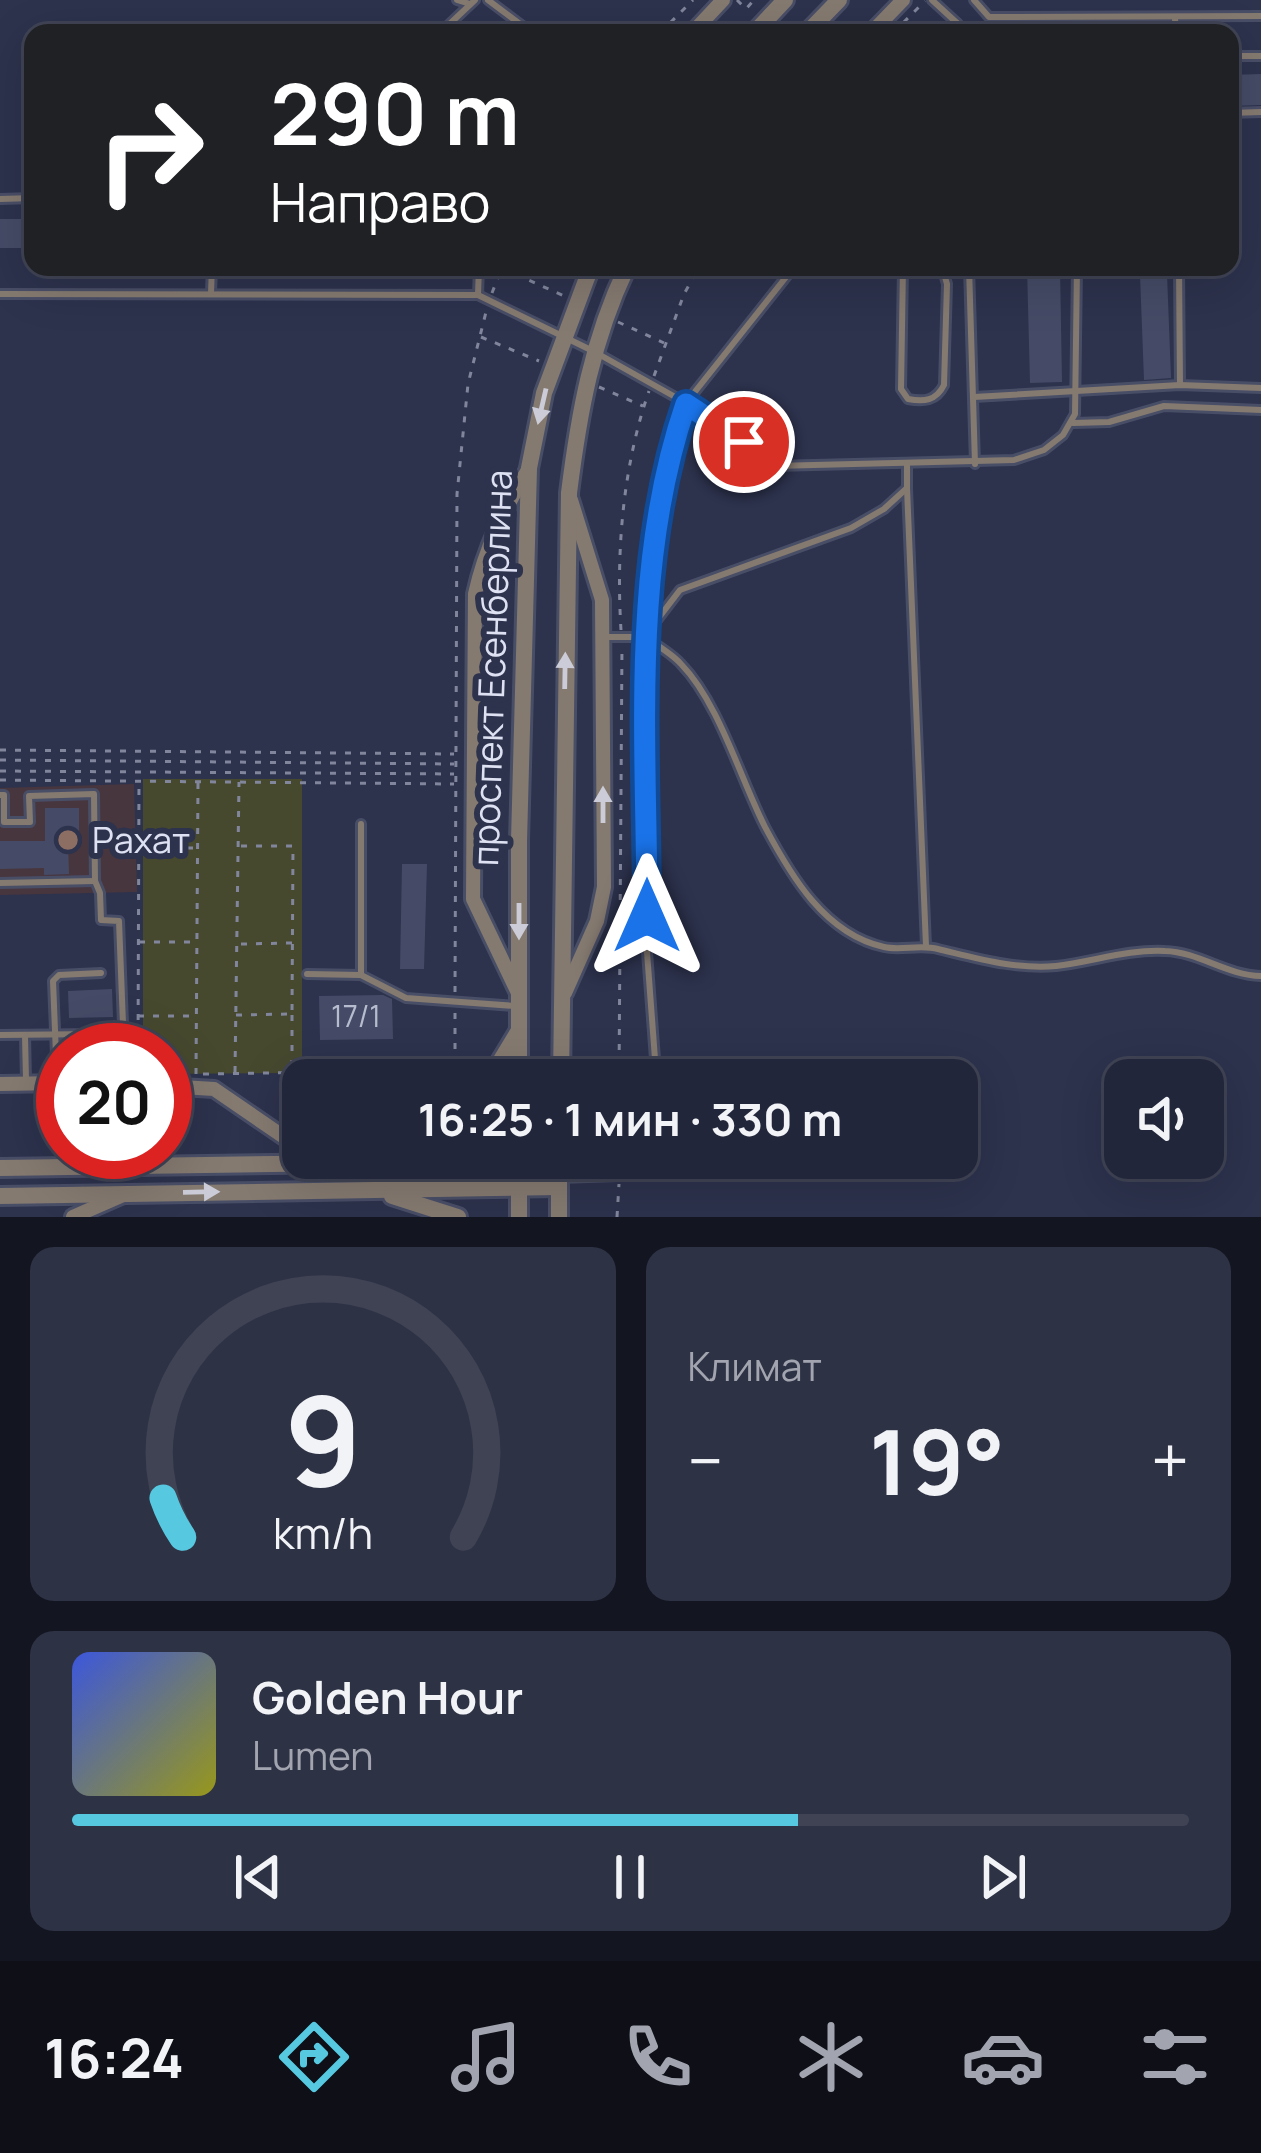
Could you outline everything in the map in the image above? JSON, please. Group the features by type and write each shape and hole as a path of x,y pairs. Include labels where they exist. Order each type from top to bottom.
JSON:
{"street":[{"path":"700,24 723,0"},
{"path":"762,24 785,0"},
{"path":"816,24 839,0"},
{"path":"880,24 903,0"},
{"name":"проспект Есенберлина","path":"519,1059 524,540 529,468 553,367 587,276"},
{"name":"проспект Есенберлина","path":"561,1059 569,493 593,351 623,276"},
{"path":"518,1000 473,898 475,594 507,506 529,468"},
{"path":"562,998 597,921 604,887 602,599 569,493"},
{"path":"501,1059 518,1031"},
{"path":"0,1084 36,1084"},
{"path":"192,1088 214,1089 282,1136"},
{"path":"0,1168 282,1161"},
{"path":"519,1179 520,1217"},
{"path":"0,1196 519,1186 538,1179"},
{"path":"559,1179 559,1217"},
{"path":"350,1189 411,1199 458,1217"},
{"path":"73,1217 126,1194"}],"lane":[{"path":"457,0 473,2"},
{"path":"488,0 520,24"},
{"path":"929,0 957,23"},
{"path":"974,0 989,17 1261,16"},
{"path":"450,24 473,2"},
{"path":"1175,19 1175,24"},
{"path":"211,294 212,276"},
{"path":"478,295 479,276"},
{"path":"655,1059 647,952 644,637 668,455 686,404 787,276"},
{"path":"903,276 901,389 908,398 923,402 939,394 944,385 945,276"},
{"path":"969,276 975,464"},
{"path":"1073,423 1076,276"},
{"path":"1179,276 1180,385"},
{"path":"0,294 478,295 593,351 686,404 774,466 1014,460 1044,450 1073,423 1109,422 1164,406 1261,410"},
{"path":"974,397 1180,385 1261,388"},
{"path":"907,465 926,946"},
{"path":"644,637 680,590 851,528 884,509 907,488"},
{"path":"602,637 644,637 683,665 705,700 764,824 812,902 830,920 886,947 926,946 982,960 1051,967 1164,950 1239,975 1261,976"},
{"path":"0,795 4,795 4,822 30,821 29,796 94,794 95,881 101,920 119,921 123,1023"},
{"path":"361,824 361,975"},
{"path":"0,883 95,881"},
{"path":"55,1023 53,981 59,975 101,973"},
{"path":"307,974 361,975 406,998 518,1000"},
{"path":"0,1035 36,1036"},
{"path":"26,1036 26,1084"}],"path":[{"path":"670,24 693,0"},
{"path":"737,0 746,9 754,0"},
{"path":"903,24 929,0"},
{"path":"519,276 576,302"},
{"path":"619,1059 622,527 635,430 694,276"},
{"path":"606,316 666,344"},
{"path":"480,336 553,367"},
{"path":"586,381 644,406"},
{"path":"0,750 458,754"},
{"path":"0,760 474,762"},
{"path":"0,771 458,774"},
{"path":"0,780 458,784"},
{"path":"138,1023 139,781"},
{"path":"196,1074 198,782"},
{"path":"235,1074 239,782"},
{"path":"238,846 293,846 292,1059"},
{"path":"140,848 197,848"},
{"path":"140,942 196,942"},
{"path":"238,944 293,944"},
{"path":"236,1015 292,1014"},
{"path":"138,1016 196,1016"},
{"path":"192,1074 282,1072"},
{"path":"617,1217 619,1179"}],"shaded area":[{"name":"Рахат","path":"134,784 137,892 0,895 0,788"}],"green space":[{"path":"143,779 302,779 302,1059 282,1059 282,1073 192,1074 192,1023 143,1023"}],"building":[{"path":"1261,74 1261,105 1239,106 1239,75"},
{"path":"0,219 24,219 24,248 0,248"},
{"path":"1027,276 1060,276 1062,382 1030,383"},
{"path":"1140,276 1167,276 1171,378 1144,380"},
{"path":"45,808 79,808 79,842 68,842 69,874 44,875 44,868 0,869 0,841 45,841"},
{"path":"402,864 427,864 424,969 400,969"},
{"path":"112,989 113,1017 69,1018 68,991"},
{"path":"383,995 392,999 393,1039 320,1040 319,996"}],"place":[{"name":"Рахат","path":"68,840"}],"route":[{"path":"647,916 644,637 668,455 686,404 744,442"}]}
